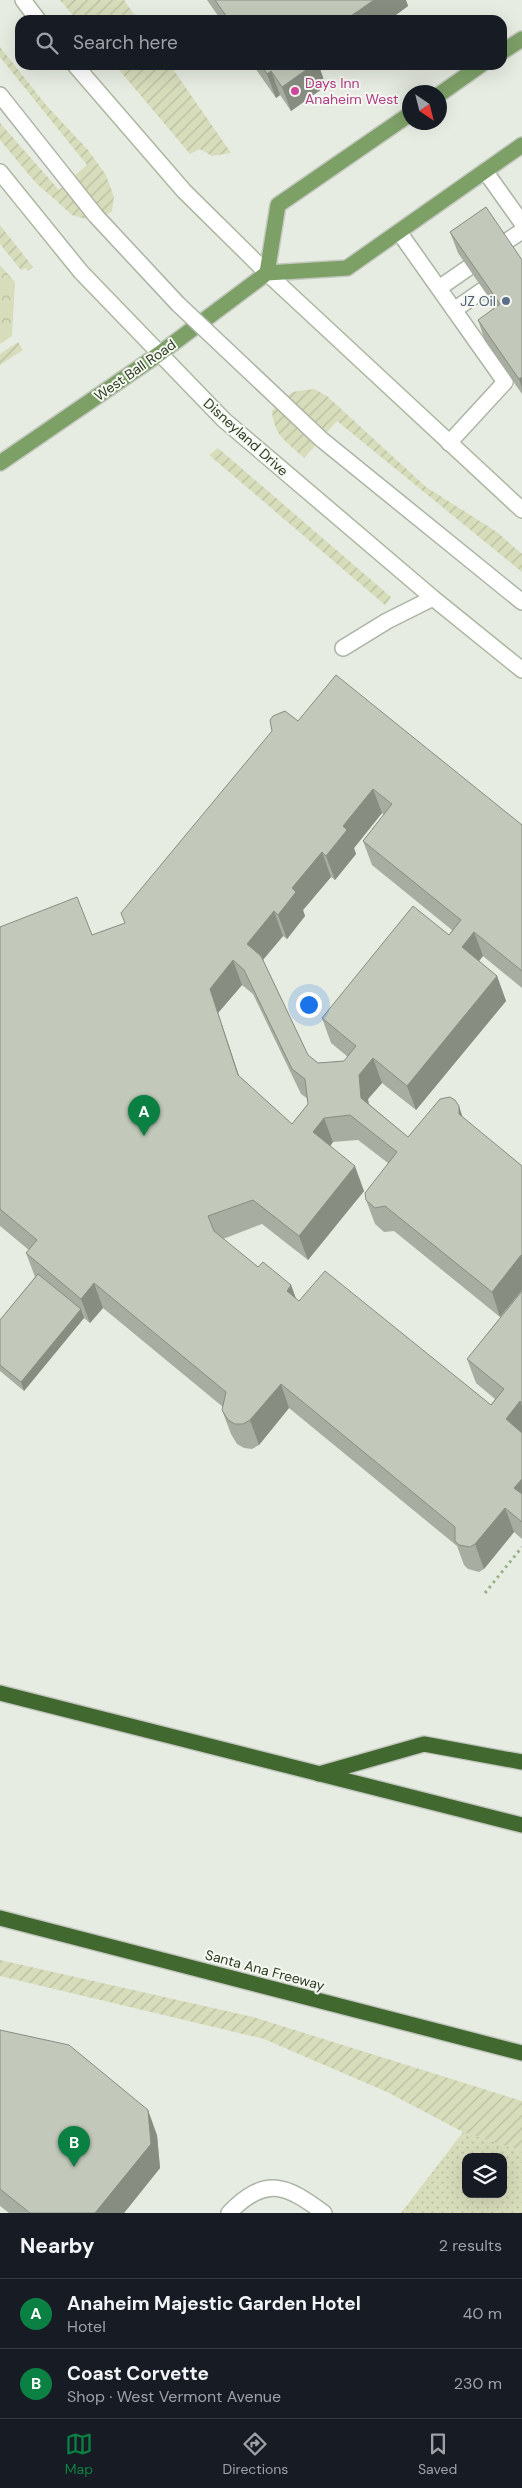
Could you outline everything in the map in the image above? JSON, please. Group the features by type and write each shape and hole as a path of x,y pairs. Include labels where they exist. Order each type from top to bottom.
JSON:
{"highway":[{"path":"0,1693 522,1825"},
{"path":"318,1774 424,1744 522,1762"},
{"name":"Santa Ana Freeway","path":"0,1918 522,2053"}],"main road":[{"path":"22,0 34,15"},
{"path":"507,49 522,39"},
{"path":"79,70 184,191 267,274 522,510"},
{"path":"447,89 475,70"},
{"path":"0,95 96,216 172,298 321,439 522,602"},
{"path":"267,274 278,205 402,120"},
{"path":"267,274 347,268 522,145"},
{"path":"485,171 522,223"},
{"name":"Disneyland Drive","path":"0,172 82,272 224,420 433,598 522,670"},
{"path":"504,244 522,231"},
{"path":"399,232 505,382 449,443"},
{"path":"439,288 468,268"},
{"name":"West Ball Road","path":"0,463 159,354 267,274"},
{"path":"454,310 483,290"},
{"path":"470,333 484,322"},
{"path":"343,648 387,621 433,598"},
{"path":"229,2213 244,2200 269,2188 280,2188 294,2192 324,2213"}],"path":[{"path":"485,1593 522,1547"}],"green space":[{"path":"60,0 124,0 134,15 73,15"},
{"path":"0,47 15,66 15,70 18,70 46,105 88,150 106,175 114,197 112,211 96,222 72,215 35,182 0,140 0,123 59,190 87,165 0,57"},
{"path":"119,70 173,70 231,153 212,156 200,149 190,154"},
{"path":"0,225 33,267 28,271 25,268 21,270 0,244"},
{"path":"0,265 15,282 12,336 0,344"},
{"path":"18,342 23,350 0,365 0,354"},
{"path":"314,389 327,396 426,487 497,532 522,554 522,572 337,421 304,458 282,438 275,427 272,411 292,392"},
{"path":"218,448 391,597 385,605 209,455"},
{"path":"0,1960 253,2017 522,2101 522,2151 463,2132 387,2092 264,2039 0,1976"},
{"path":"463,2132 522,2151 522,2213 401,2213"}],"building":[{"path":"215,0 374,0 352,15 226,15"},
{"path":"264,70 306,70 282,87 271,71 267,74"},
{"name":"JZ Oil","path":"486,207 522,260 522,377 519,379 478,320 500,304 450,232"},
{"path":"336,675 522,825 522,971 474,932 462,947 497,976 407,1086 373,1058 359,1075 361,1098 408,1137 440,1099 450,1097 459,1106 459,1114 522,1166 522,1256 492,1292 385,1206 375,1208 366,1200 365,1193 397,1152 350,1115 324,1118 313,1132 355,1166 299,1236 253,1200 208,1216 214,1231 258,1267 263,1262 291,1285 287,1291 299,1301 325,1271 491,1405 504,1389 467,1359 522,1291 522,1403 520,1401 506,1419 522,1433 522,1479 514,1488 522,1494 522,1522 505,1508 475,1544 470,1547 459,1545 455,1541 455,1527 281,1384 250,1420 243,1424 235,1424 228,1420 222,1410 226,1392 94,1283 81,1299 26,1253 37,1240 0,1209 0,927 77,897 92,935 125,923 121,913 272,731 270,720 273,716 285,711 298,721","holes":["373,789 392,804 363,841 461,920 449,935 413,906 322,1018 356,1046 344,1061 318,1063 308,1055 261,956 247,944 274,911 278,915 296,892 292,888 322,852 326,856 347,830 343,826","233,960 244,970 292,1069 305,1079 308,1104 292,1124 238,1075 210,989"]},
{"path":"38,1274 81,1309 21,1382 0,1365 0,1320"},
{"path":"0,2030 69,2045 148,2110 151,2144 95,2213 30,2213 0,2189"}],"place":[{"name":"Days Inn Anaheim West","path":"295,91"},
{"name":"JZ Oil","path":"506,301"},
{"name":"Anaheim Majestic Garden Hotel","path":"144,1136"},
{"name":"Coast Corvette","path":"74,2167"}]}
